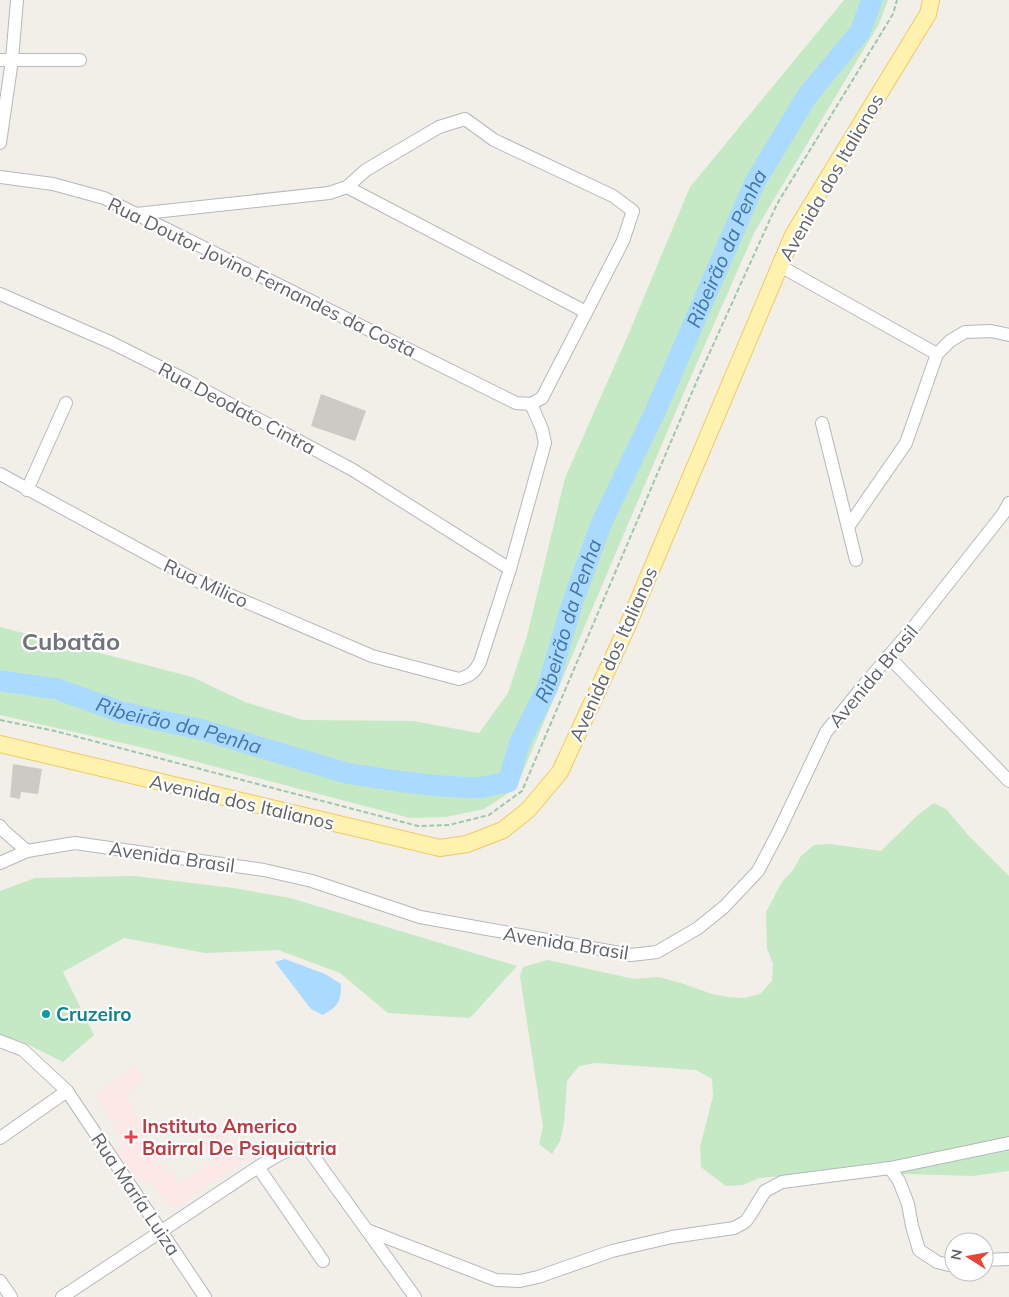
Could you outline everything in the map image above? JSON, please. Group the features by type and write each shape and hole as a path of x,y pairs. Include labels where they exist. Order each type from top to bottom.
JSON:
{"main road":[{"name":"Avenida dos Italianos","path":"0,744 440,848 467,844 503,830 528,810 560,772 627,627 794,235 928,14 931,0"}],"street":[{"path":"0,142 6,60 17,0"},
{"path":"6,60 80,60"},
{"path":"136,214 329,193 346,187 366,170 439,127 466,120 494,140 613,196 633,211 623,241 542,398 531,404"},
{"name":"Rua Doutor Jovino Fernandes da Costa","path":"0,177 53,184 104,198 516,403 531,404"},
{"path":"346,187 586,312"},
{"path":"780,266 938,354"},
{"name":"Rua Deodato Cintra","path":"0,294 112,343 178,376 353,470 510,570"},
{"path":"848,527 906,443 938,354 950,340 965,332 991,331 1009,335"},
{"path":"27,490 66,403"},
{"name":"Rua Milico","path":"0,474 195,580 372,656 458,679 468,677 475,671 510,570 545,443 542,429 531,404"},
{"path":"822,423 856,560"},
{"name":"Avenida Brasil","path":"0,863 27,851 75,844 264,870 312,881 420,917 632,955 657,952 698,928 724,907 758,871 826,732 912,629 1003,514 1009,503"},
{"path":"888,656 1009,781"},
{"path":"0,826 27,851"},
{"name":"Rua María Luiza","path":"0,1041 23,1050 67,1091 205,1297"},
{"path":"0,1138 67,1091"},
{"path":"367,1230 490,1278 507,1282 520,1281 538,1277 612,1251 672,1237 734,1228 745,1222 765,1191 782,1182 890,1168 1009,1143"},
{"path":"62,1297 258,1167 292,1149 301,1147 309,1150 415,1297"},
{"path":"258,1167 323,1261"},
{"path":"890,1168 899,1181 908,1204 912,1226 920,1250 937,1262 944,1264"},
{"path":"994,1260 1009,1260"},
{"path":"0,1281 11,1297"}],"path":[{"path":"0,720 55,731 418,826 449,825 489,815 522,791 699,376 777,204 893,14 897,0"}],"shaded area":[{"name":"Instituto Americo Bairral De Psiquiatria","path":"136,1066 143,1081 125,1094 147,1133 142,1138 156,1165 163,1163 166,1174 172,1172 179,1185 213,1161 200,1142 218,1127 229,1143 245,1136 252,1156 175,1208 159,1193 151,1182 140,1183 116,1150 124,1144 95,1095"}],"green space":[{"path":"844,0 888,0 879,24 755,231 685,390 516,788 484,809 446,817 410,818 144,748 0,715 0,627 192,677 245,702 303,720 413,721 479,733 508,693 527,636 565,478 629,333 690,187"},
{"path":"934,803 946,809 968,835 1009,876 1009,1171 972,1176 906,1174 829,1178 795,1175 759,1178 743,1185 726,1186 701,1167 700,1147 713,1096 712,1079 696,1070 596,1063 579,1066 567,1081 564,1123 560,1141 552,1154 539,1144 543,1127 520,976 523,967 548,960 634,979 658,977 712,994 728,997 744,998 760,994 772,981 773,964 767,948 766,912 782,882 793,870 801,856 814,845 830,844 881,851 920,813"},
{"path":"134,876 233,888 290,898 517,966 470,1018 388,1013 340,973 278,950 205,953 124,938 63,972 94,1035 63,1062 21,1041 0,1035 0,891 35,878"}],"water":[{"path":"285,959 325,974 341,984 338,1003 323,1015 311,1009 275,962"}],"building":[{"path":"321,394 366,411 355,441 311,426"},
{"path":"13,764 42,769 38,794 21,792 20,799 10,797"}],"waterway":[{"name":"Ribeirão da Penha","path":"0,681 57,689 121,712 199,729 346,773 441,786 478,788 508,782 520,742 548,686 572,604 602,522 656,410 755,182 807,96 860,32 872,0"}],"place":[{"name":"Cruzeiro","path":"46,1014"},
{"name":"Instituto Americo Bairral De Psiquiatria","path":"131,1137"}],"district":[{"name":"Cubatão","path":"71,642"}]}
